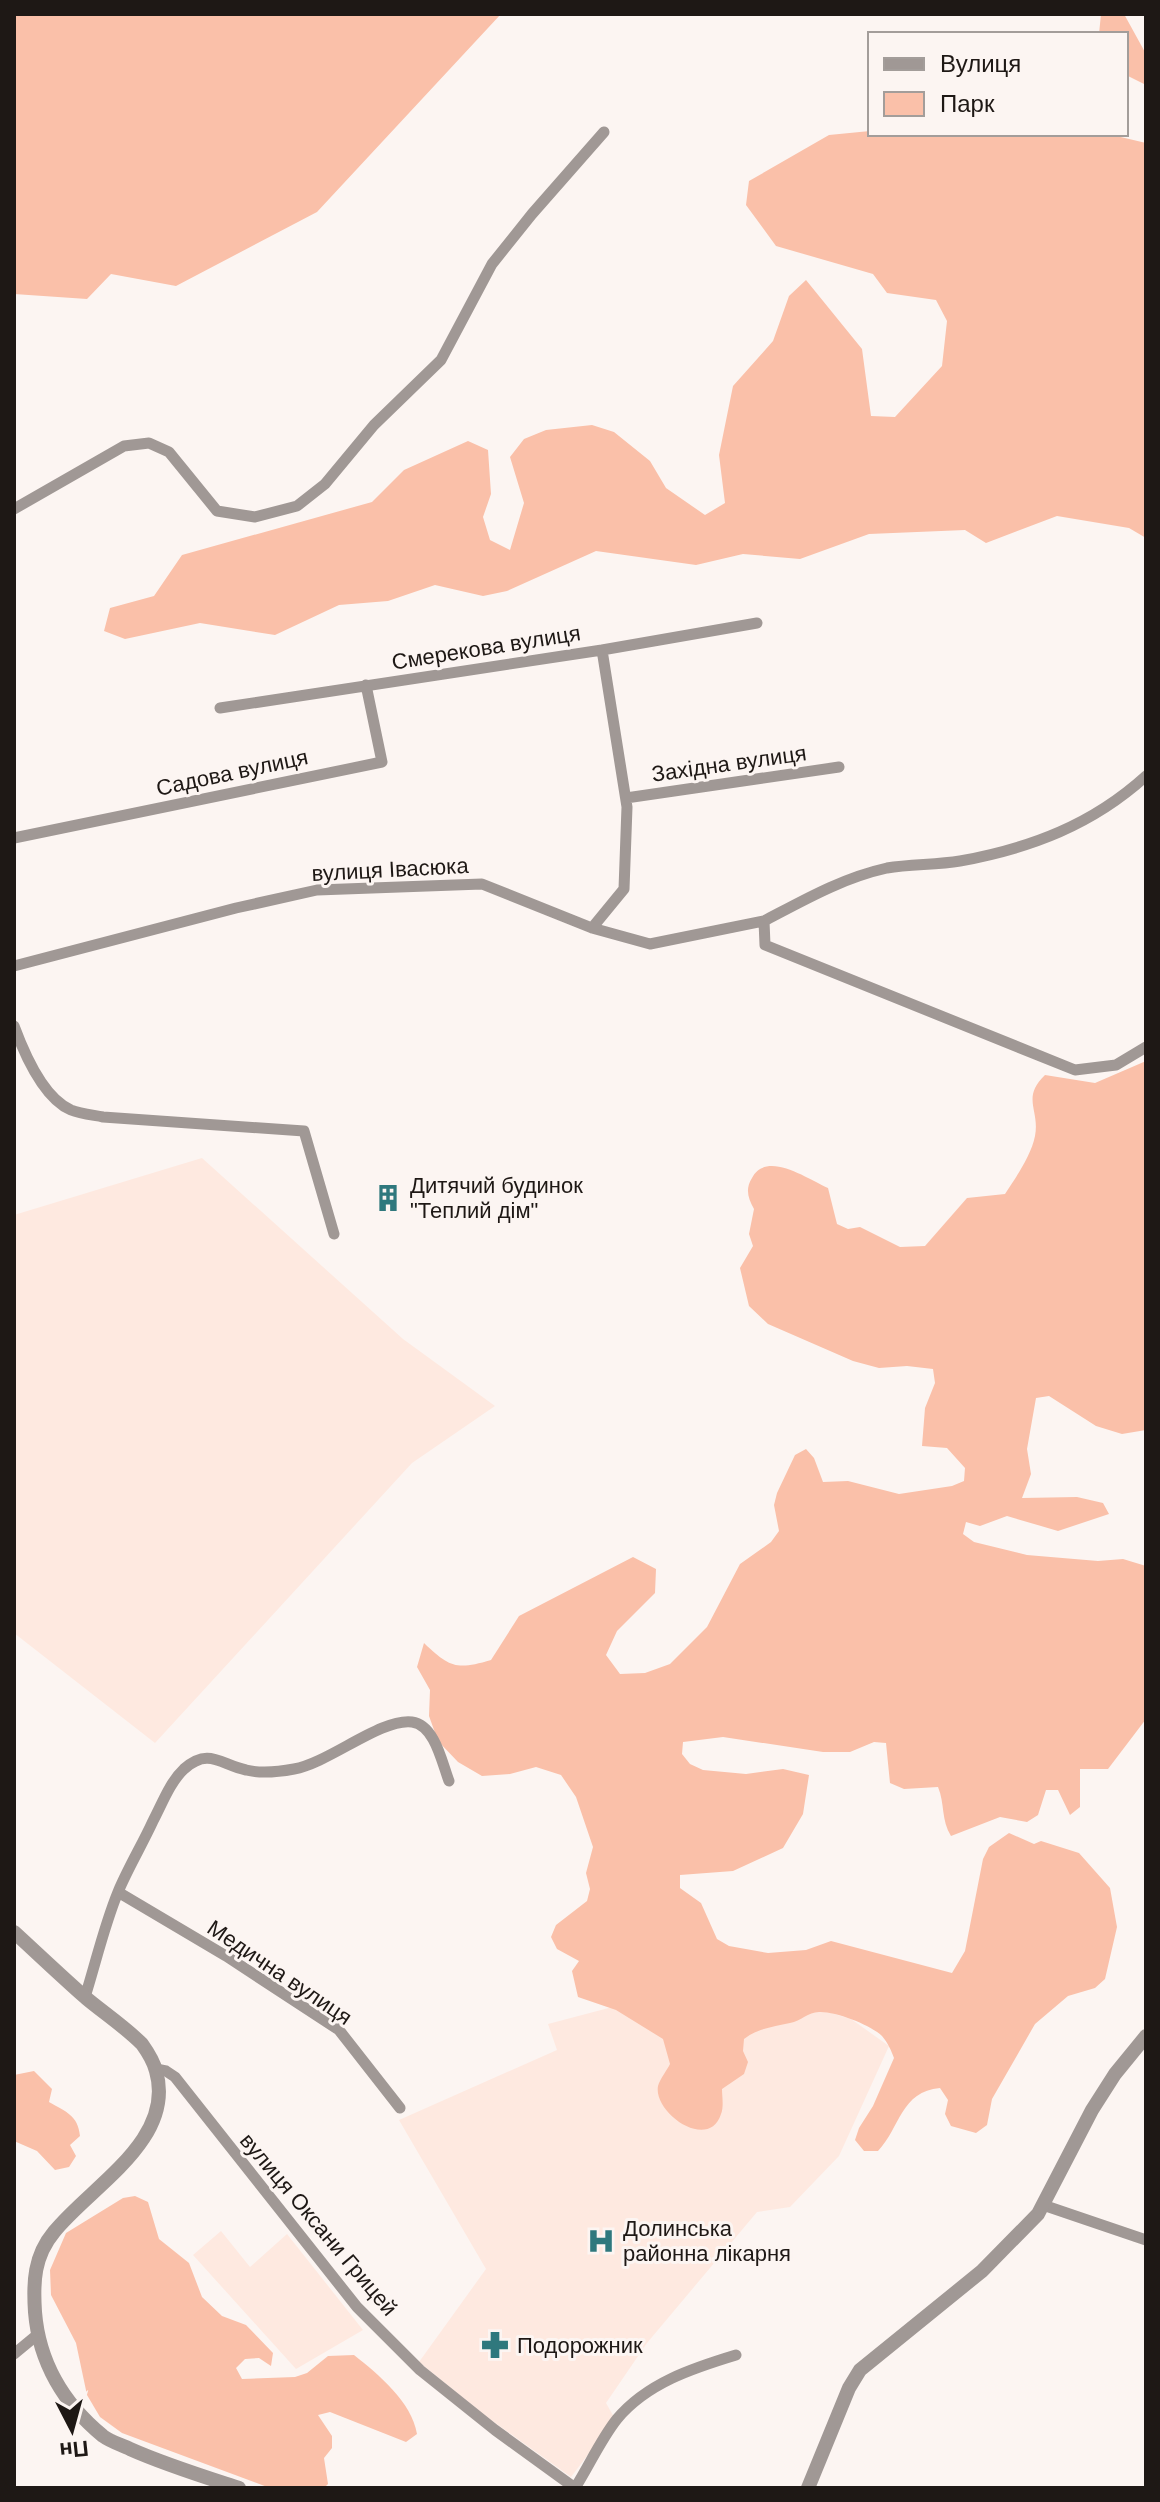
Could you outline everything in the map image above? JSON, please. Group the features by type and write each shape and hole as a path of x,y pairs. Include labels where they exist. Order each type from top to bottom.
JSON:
{"street":[{"path":"14,509 124,446 149,443 169,452 217,511 255,517 297,506 325,484 374,425 441,360 492,264 604,132"},
{"name":"Смерекова вулиця","path":"220,708 602,650 757,623"},
{"path":"592,928 624,889 627,807 602,650"},
{"name":"Садова вулиця","path":"14,838 382,762 366,685"},
{"name":"Західна вулиця","path":"626,798 839,767"},
{"name":"вулиця Івасюка","path":"14,966 317,890 482,884 592,928 650,944 764,921 829,886 887,868 958,861 1008,850 1074,828 1122,798 1146,776"},
{"path":"764,921 765,945 1075,1070 1116,1065 1146,1047"},
{"path":"14,1026 36,1075 56,1099 71,1110 103,1117 304,1131 334,1234"},
{"path":"85,1997 118,1892 167,1794 183,1770 198,1760 211,1758 243,1770 264,1773 296,1769 316,1764 366,1736 411,1722 422,1726 431,1735 449,1781"},
{"name":"Медична вулиця","path":"118,1892 226,1956 339,2030 400,2108"},
{"path":"14,1932 143,2046 156,2069 159,2088 158,2109 149,2130 127,2159 54,2232 34,2276 37,2335 53,2379 105,2437 162,2464 239,2488"},
{"path":"808,2488 849,2388 860,2370 982,2271 1038,2214 1092,2110 1115,2074 1146,2036"},
{"name":"вулиця Оксани Грицей","path":"156,2069 175,2077 368,2317 420,2370 575,2488"},
{"path":"1043,2205 1146,2240"},
{"path":"14,2354 37,2335"},
{"path":"575,2488 615,2422 628,2407 648,2391 679,2375 736,2355"}],"shaded area":[{"path":"202,1158 403,1339 495,1406 412,1463 155,1743 14,1633 14,1215"},
{"name":"Долинська районна лікарня","path":"620,2005 805,2005 851,2019 889,2046 839,2156 790,2207 757,2212 647,2343 606,2403 615,2419 571,2477 487,2417 419,2362 486,2269 399,2120 557,2050 548,2024"},
{"path":"221,2231 250,2267 287,2234 363,2330 296,2369 193,2255"}],"green space":[{"path":"14,14 501,14 317,212 176,286 111,274 87,299 14,294"},
{"path":"1101,14 1124,14 1146,54 1146,85 1128,76 1128,32 1099,32"},
{"path":"868,131 868,136 1116,136 1146,143 1146,538 1129,528 1057,516 986,543 965,530 869,534 800,559 743,554 696,565 596,551 507,591 483,596 435,585 388,601 339,605 275,635 200,623 125,639 104,631 110,608 154,596 182,555 372,502 404,470 468,441 488,450 491,494 483,517 490,540 510,550 524,503 510,457 524,439 546,430 592,425 614,432 650,461 666,488 705,515 725,503 719,455 733,386 773,341 789,296 806,280 862,349 871,416 895,417 942,366 947,321 936,300 887,293 873,274 776,246 746,205 749,181 829,135"},
{"path":"1146,1061 1146,1430 1122,1434 1096,1426 1049,1396 1036,1398 1027,1449 1031,1474 1022,1498 1077,1497 1103,1503 1109,1514 1058,1531 1007,1516 980,1526 966,1522 963,1534 974,1542 1027,1555 1098,1561 1123,1559 1146,1566 1146,1719 1108,1769 1080,1769 1080,1807 1070,1815 1058,1790 1046,1790 1038,1815 1027,1822 1000,1817 951,1836 938,1787 904,1789 890,1783 886,1743 874,1742 850,1752 823,1752 723,1737 683,1742 682,1754 690,1764 703,1770 746,1774 783,1769 809,1775 803,1814 783,1848 733,1871 680,1875 680,1888 701,1903 717,1939 729,1946 768,1953 806,1950 831,1941 952,1973 965,1951 983,1859 989,1847 1009,1833 1034,1844 1041,1841 1079,1853 1110,1888 1117,1927 1105,1979 1095,1988 1068,1996 1035,2024 992,2099 987,2125 976,2133 951,2126 945,2114 948,2100 940,2088 927,2091 909,2103 878,2151 864,2151 855,2140 894,2058 886,2041 877,2032 861,2023 826,2012 811,2013 794,2022 760,2030 744,2039 743,2051 748,2062 744,2074 722,2089 722,2111 715,2125 694,2129 673,2117 659,2097 660,2080 670,2064 663,2039 616,2010 578,1997 572,1971 579,1961 557,1949 551,1937 556,1925 587,1901 590,1889 586,1873 593,1847 576,1797 561,1775 536,1767 510,1774 482,1776 458,1762 438,1741 429,1716 430,1690 417,1667 424,1643 454,1665 491,1660 519,1616 633,1557 656,1569 655,1593 617,1631 606,1655 620,1674 645,1673 670,1664 707,1627 740,1564 771,1542 779,1531 774,1505 795,1455 806,1449 814,1458 823,1482 848,1481 899,1494 952,1486 964,1481 965,1468 947,1448 922,1446 925,1408 935,1383 933,1369 907,1366 879,1368 853,1361 768,1324 749,1306 740,1268 753,1246 749,1234 754,1209 748,1194 750,1182 759,1170 767,1166 799,1173 828,1188 837,1224 848,1229 860,1227 900,1247 925,1246 967,1198 1005,1194 1033,1144 1036,1127 1034,1091 1045,1075 1095,1083"},
{"path":"34,2071 52,2089 49,2102 77,2123 80,2136 70,2145 76,2156 69,2167 55,2170 37,2151 14,2141 14,2075"},
{"path":"135,2196 148,2202 159,2239 189,2263 202,2297 222,2316 246,2325 273,2353 271,2366 259,2358 245,2359 236,2368 242,2379 295,2377 307,2373 328,2356 354,2355 401,2400 417,2434 406,2442 330,2412 318,2415 332,2436 332,2448 324,2458 328,2484 324,2488 270,2488 122,2433 100,2417 87,2395 76,2343 51,2295 50,2270 66,2233 123,2198"}],"place":[{"name":"Дитячий будинок \"Теплий дім\"","path":"388,1198"},
{"name":"Долинська районна лікарня","path":"601,2241"},
{"name":"Подорожник","path":"495,2345"}]}
